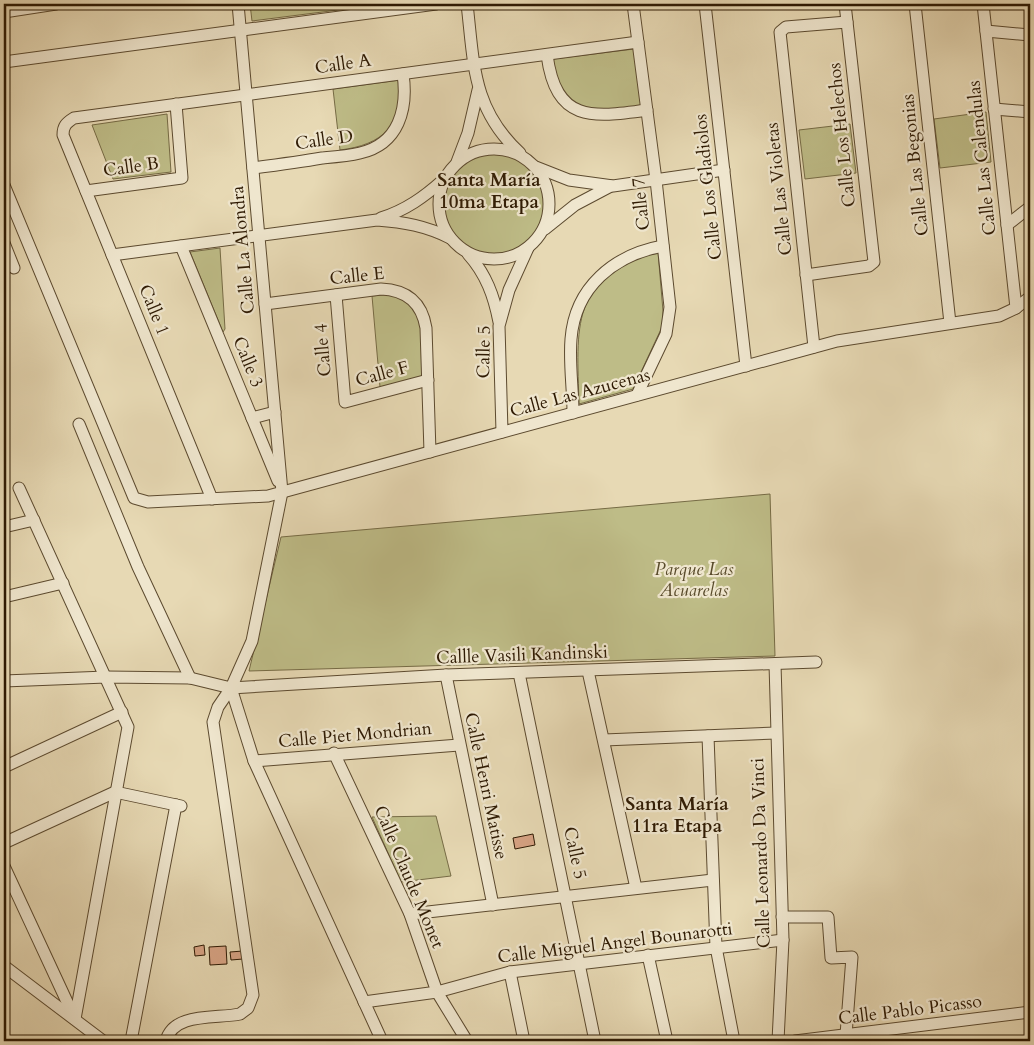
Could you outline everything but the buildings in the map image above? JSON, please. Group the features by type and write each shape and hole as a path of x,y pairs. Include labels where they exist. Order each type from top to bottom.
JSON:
{"street":[{"path":"11,9 56,4"},
{"name":"Calle La Alondra","path":"166,1041 168,1033 178,1022 240,1014 248,1008 253,995 213,722 252,641 282,492 238,4"},
{"path":"4,62 436,4"},
{"path":"467,4 478,90 498,130 522,156 536,167 568,180 613,186 724,170"},
{"name":"Calle 7","path":"633,4 670,307 668,328 661,348 637,395"},
{"name":"Calle Los Gladiolos","path":"705,4 746,366"},
{"name":"Calle Los Helechos","path":"806,275 869,266 874,262 845,4"},
{"name":"Calle Las Begonias","path":"915,4 950,323"},
{"name":"Calle Las Calendulas","path":"983,4 1016,308"},
{"name":"Calle Las Violetas","path":"814,347 780,32 782,28 847,22"},
{"path":"986,32 1030,35"},
{"name":"Calle A","path":"63,135 63,127 74,118 638,42"},
{"path":"547,55 553,84 564,100 579,110 606,116 647,110"},
{"name":"Calle D","path":"253,168 360,153 378,145 392,132 402,115 405,95 403,74"},
{"path":"377,220 399,212 418,202 445,179 456,164 468,134 478,90"},
{"name":"Calle B","path":"86,191 182,178 176,104"},
{"path":"994,109 1030,112"},
{"name":"Calle 1","path":"63,135 212,499"},
{"path":"456,164 471,154 488,149 505,149 522,156"},
{"path":"536,167 546,182 550,200 548,218 540,234"},
{"path":"445,179 439,205 442,223 452,239"},
{"name":"Calle Las Azucenas","path":"4,185 134,498 148,502 268,496 837,340 999,316 1016,308 1030,297"},
{"path":"466,251 483,258 502,259 528,248 540,234 575,205 613,186"},
{"path":"1007,225 1030,207"},
{"path":"112,255 377,220 408,222 426,227 452,239 466,251 483,273 491,290 499,326"},
{"path":"4,243 14,268"},
{"name":"Calle 3","path":"181,246 282,492"},
{"path":"573,413 571,340 578,309 585,294 601,275 620,260 635,253 663,246"},
{"name":"Calle 5","path":"502,432 499,326 509,290 528,248"},
{"name":"Calle E","path":"265,304 381,289 394,289 407,294 417,303 424,315 426,328 430,452"},
{"name":"Calle 4","path":"336,295 345,402"},
{"name":"Calle F","path":"345,402 428,380"},
{"path":"252,418 275,412"},
{"path":"79,424 135,558 190,678"},
{"path":"19,488 128,726 75,1019"},
{"path":"4,527 34,520"},
{"path":"4,597 63,583"},
{"name":"Callle Vasili Kandinski","path":"4,681 106,676 190,678 231,688 446,675 816,662"},
{"name":"Calle Leonardo Da Vinci","path":"774,664 782,917 778,1041"},
{"path":"588,670 636,888"},
{"name":"Calle 5","path":"519,673 595,1041"},
{"name":"Calle Henri Matisse","path":"446,675 493,905"},
{"path":"231,688 254,761 382,1041"},
{"path":"4,767 122,712"},
{"path":"604,740 776,733"},
{"path":"708,736 716,948 734,1041"},
{"name":"Calle Piet Mondrian","path":"254,761 334,753 459,745"},
{"name":"Calle Claude Monet","path":"334,753 410,914 437,992 467,1041"},
{"path":"4,843 115,792 178,805 132,1041"},
{"path":"4,866 75,1019"},
{"path":"410,914 713,880"},
{"path":"782,917 828,917 831,958 852,957 846,1035"},
{"name":"Calle Miguel Angel Bounarotti","path":"364,1002 437,992 510,972 782,940"},
{"path":"648,956 667,1041"},
{"path":"4,966 103,1041"},
{"path":"510,972 524,1041"},
{"name":"Calle Pablo Picasso","path":"795,1041 1030,1012"},
{"path":"730,1041 743,1041"}],"green space":[{"path":"250,4 385,4 252,21"},
{"path":"634,49 641,106 612,111 585,109 570,99 560,85 553,59"},
{"path":"400,80 401,96 399,109 388,130 379,138 368,143 340,150 333,89"},
{"path":"986,112 991,162 940,168 934,119"},
{"path":"167,114 171,172 113,179 92,125"},
{"path":"850,124 856,173 805,179 799,130"},
{"path":"494,154 504,155 522,162 536,176 543,194 543,214 536,232 522,246 504,253 494,254 484,253 466,246 452,232 445,214 444,204 445,194 452,176 466,162 484,155"},
{"path":"220,248 225,329 223,332 190,252"},
{"path":"658,252 663,311 662,327 633,389 579,404 578,352 584,308 593,291 608,275 629,262"},
{"path":"390,294 403,298 417,315 421,327 423,377 380,387 372,296"},
{"name":"Parque Las Acuarelas","path":"770,494 775,656 249,671 281,537"},
{"path":"436,816 451,876 401,882 372,817"}],"district":[{"name":"Santa María 10ma Etapa","path":"489,191"},
{"name":"Santa María 11ra Etapa","path":"677,815"}]}
